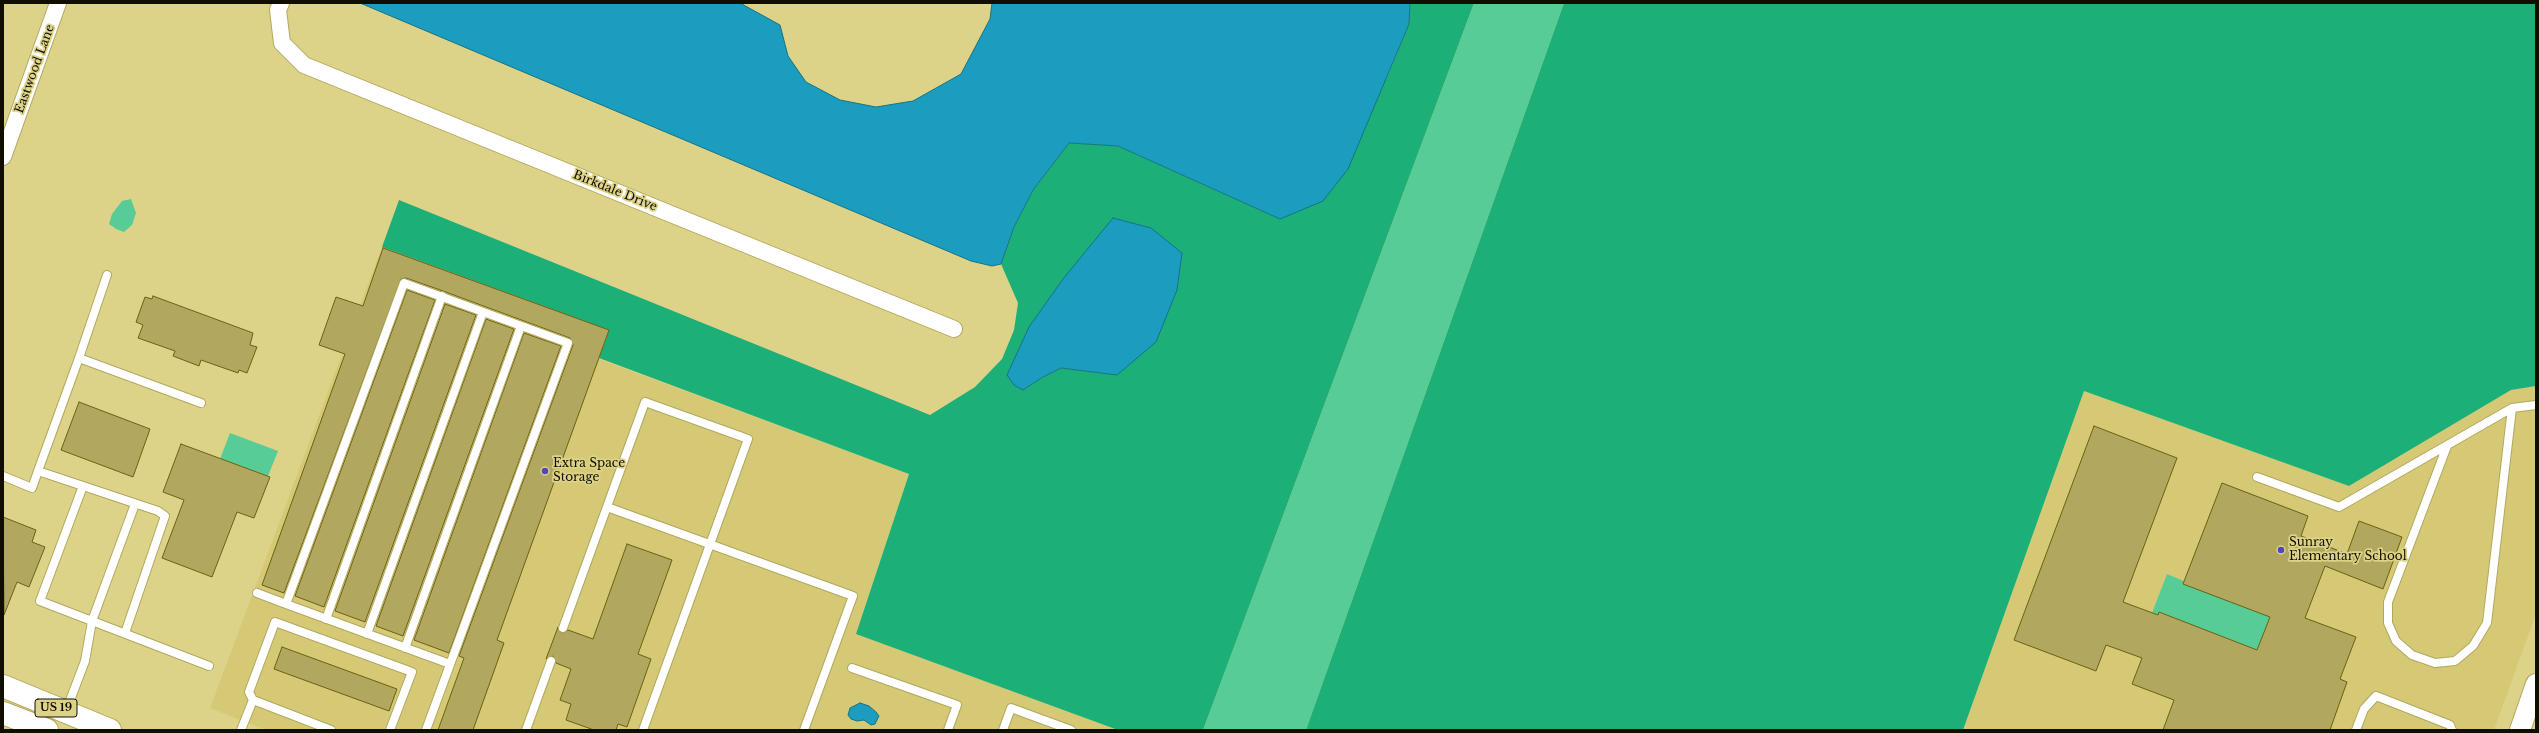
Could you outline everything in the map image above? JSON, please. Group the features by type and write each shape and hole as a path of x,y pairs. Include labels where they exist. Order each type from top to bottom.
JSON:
{"highway":[{"name":"US 19","path":"3,686 110,730"},
{"path":"3,713 47,730"}],"street":[{"name":"Eastwood Lane","path":"3,157 58,3"},
{"name":"Birkdale Drive","path":"281,3 278,10 282,43 304,65 954,329"},
{"path":"2520,730 2535,690"}],"lane":[{"path":"3,476 32,488 107,275"},
{"path":"286,604 404,282 568,343 426,730"},
{"path":"326,619 442,296"},
{"path":"367,634 483,312"},
{"path":"405,648 521,326"},
{"path":"79,358 201,403"},
{"path":"563,628 645,402 748,439 643,730"},
{"path":"2257,477 2339,507 2512,408 2536,405"},
{"path":"2447,446 2388,602 2388,623 2396,642 2412,655 2435,663 2455,661 2473,646 2486,623 2512,408"},
{"path":"38,471 158,511 165,516 125,633"},
{"path":"83,486 40,601 209,666"},
{"path":"66,712 85,661 92,622 135,504"},
{"path":"607,507 853,596 804,730"},
{"path":"257,594 450,664"},
{"path":"331,730 253,700 249,692 275,622 412,672 390,730"},
{"path":"526,730 551,661"},
{"path":"852,668 957,705 948,730"},
{"path":"2356,730 2364,709 2376,696 2450,725 2452,730"},
{"path":"242,730 253,700"},
{"path":"1003,730 1011,708 1071,730"}],"shaded area":[{"path":"382,247 609,330 599,359 909,474 856,634 1118,730 266,730 210,708"},
{"name":"Sunray Elementary School","path":"2536,386 2536,614 2494,730 1963,730 2084,391 2349,486 2511,390"}],"green space":[{"path":"1410,3 1474,3 1203,730 1118,730 856,634 909,474 599,358 609,330 382,247 399,200 930,415 975,387 1002,359 1014,330 1018,303 1001,264 1014,227 1033,190 1069,143 1118,146 1280,219 1387,77 1409,24","holes":["1181,253 1117,375 1061,368 1043,377 1023,390"]},
{"path":"1474,3 1564,3 1306,730 1203,730"},
{"path":"1564,3 2536,3 2536,386 2511,390 2349,486 2084,391 1963,730 1306,730"},
{"path":"131,199 136,213 132,225 124,232 109,224 112,214 122,201"},
{"path":"230,433 278,451 268,476 220,459"},
{"path":"2167,574 2270,617 2257,650 2159,613 2158,615 2152,613"}],"water":[{"path":"360,3 740,3 780,25 788,56 806,82 840,100 876,107 913,101 961,74 990,19 992,3 1410,3 1409,24 1348,169 1323,201 1280,219 1118,146 1069,143 1033,190 1014,227 1001,264 992,266 971,261"},
{"path":"1113,218 1151,228 1182,253 1177,290 1156,342 1117,375 1061,368 1043,377 1023,390 1014,385 1007,375 1029,327 1063,279"},
{"path":"860,703 869,706 879,716 875,724 871,725 864,720 857,721 851,719 848,715 850,708"}],"building":[{"name":"Extra Space Storage","path":"383,248 609,330 497,640 504,643 473,730 438,730 464,658 459,656 573,345 570,338 406,278 401,279 284,593 262,585 345,354 319,345 336,297 363,306"},
{"path":"407,290 435,300 324,607 295,596"},
{"path":"153,296 253,333 250,345 257,347 247,373 239,370 238,373 201,360 199,366 173,356 175,351 138,338 143,325 136,322 145,297 152,299"},
{"path":"445,304 476,315 365,622 335,611"},
{"path":"486,319 514,329 403,636 376,626"},
{"name":"Extra Space Storage","path":"524,333 561,346 449,653 414,640"},
{"path":"79,402 150,429 133,477 61,450"},
{"path":"2094,426 2177,458 2123,602 2158,615 2159,612 2257,650 2270,617 2183,584 2222,483 2308,516 2301,536 2347,554 2359,521 2402,537 2383,589 2325,566 2305,618 2356,637 2340,679 2347,682 2330,730 2163,730 2174,700 2132,684 2142,658 2106,645 2096,671 2014,640"},
{"path":"181,444 270,477 254,518 237,512 212,577 162,558 184,500 163,492"},
{"path":"3,517 36,530 32,542 45,547 29,587 17,582 4,615"},
{"path":"627,544 672,560 638,654 651,659 627,727 618,724 616,730 594,730 566,720 571,704 560,700 571,669 556,663 553,656 546,659 558,627 562,633 568,630 593,639"},
{"path":"282,647 397,689 389,711 274,669"}],"place":[{"name":"Extra Space Storage","path":"545,471"},
{"name":"Sunray Elementary School","path":"2281,550"}]}
